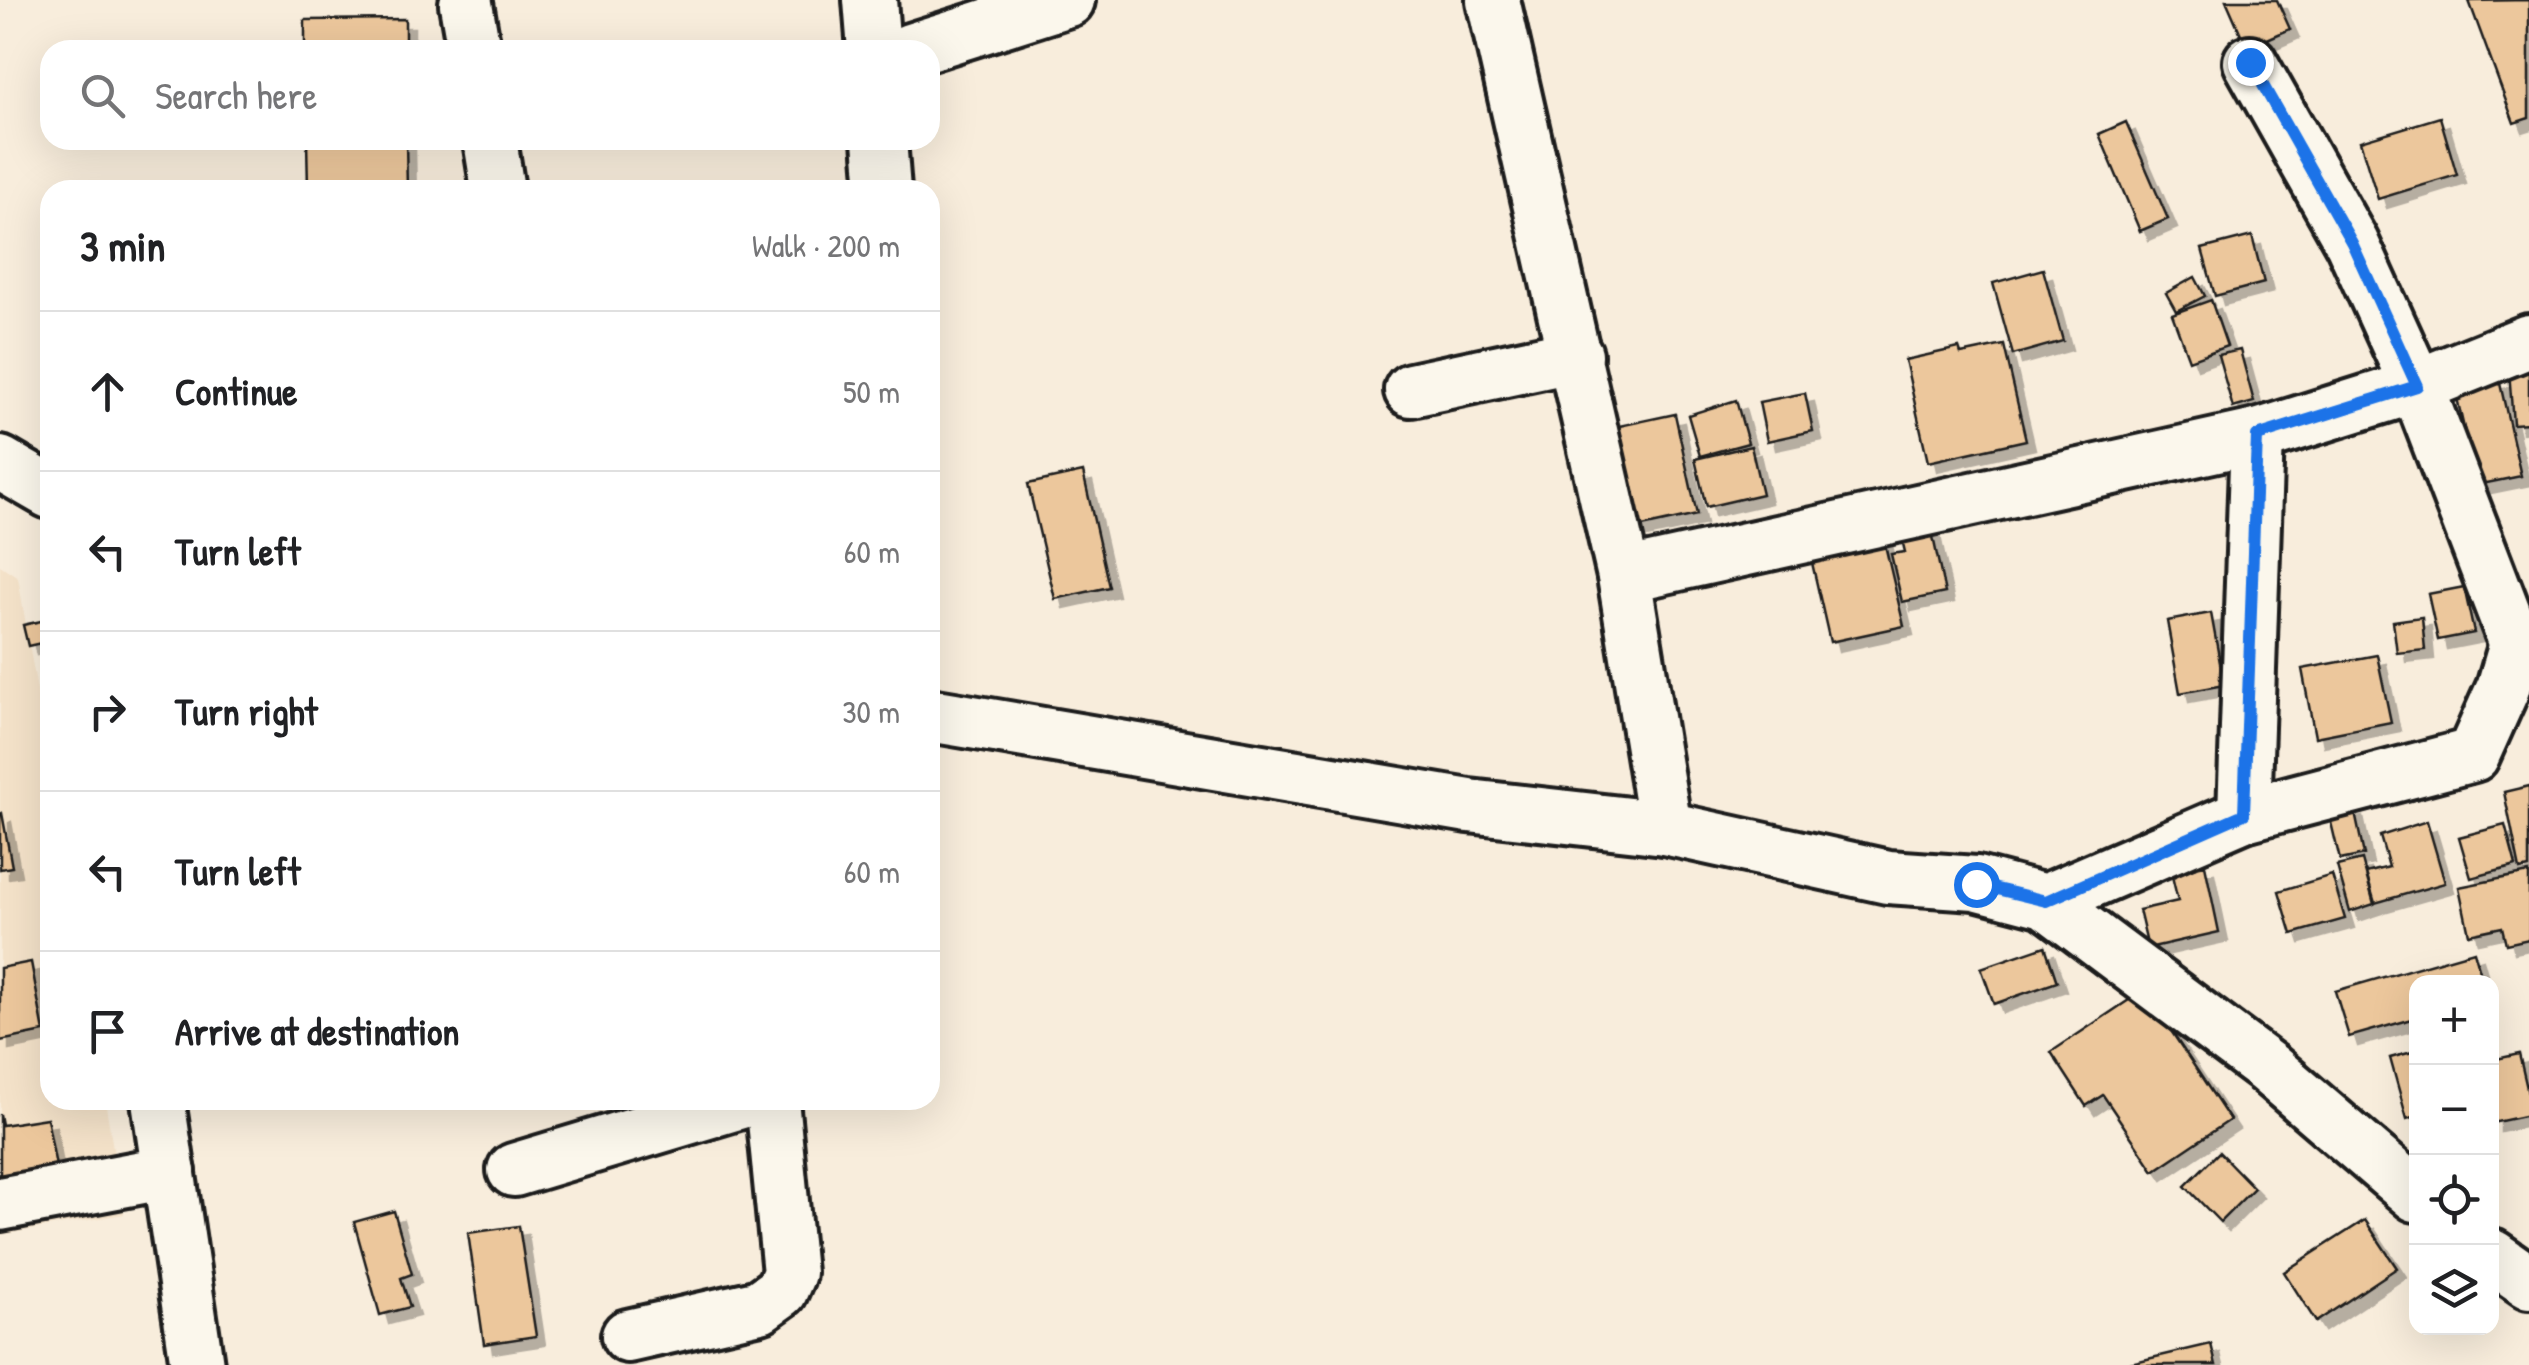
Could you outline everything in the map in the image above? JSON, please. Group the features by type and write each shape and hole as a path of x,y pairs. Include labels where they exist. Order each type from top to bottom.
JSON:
{"street":[{"path":"870,0 873,40"},
{"path":"940,41 1068,0"},
{"path":"1493,0 1624,576 1665,828"},
{"path":"2046,901 2244,814 2474,754 2522,644 2417,386 2352,243 2250,62"},
{"path":"492,150 496,180"},
{"path":"881,150 883,180"},
{"path":"1624,576 2257,436 2417,386 2529,341"},
{"path":"1411,390 1576,355"},
{"path":"2244,814 2257,436"},
{"path":"0,463 40,486"},
{"path":"940,716 1469,806 1665,828 1888,877 1976,884 2046,901 2268,1068 2409,1190"},
{"path":"160,1110 197,1365"},
{"path":"514,1170 714,1110"},
{"path":"628,1336 760,1306 781,1290 789,1273 773,1110"},
{"path":"0,1204 169,1172"},
{"path":"2499,1261 2529,1282"}],"shaded area":[{"path":"0,565 18,577 40,708 40,1110 107,1110 124,1214 0,1235"}],"building":[{"path":"2226,0 2277,0 2290,29 2247,48"},
{"path":"2529,0 2529,118 2514,123 2469,1"},
{"path":"405,19 405,40 305,40 305,20"},
{"path":"2440,117 2457,175 2378,199 2360,141"},
{"path":"2126,122 2168,219 2140,231 2099,134"},
{"path":"307,150 406,150 407,180 308,180"},
{"path":"2252,236 2264,283 2215,296 2202,249"},
{"path":"2043,269 2063,341 2013,355 1993,283"},
{"path":"2195,277 2205,296 2176,311 2166,293"},
{"path":"2211,300 2227,346 2189,360 2172,314"},
{"path":"2004,345 2026,440 1928,462 1905,360 1959,348 1961,354"},
{"path":"2240,350 2254,402 2233,408 2218,355"},
{"path":"2529,369 2529,423 2513,424 2509,370"},
{"path":"2499,379 2521,476 2477,485 2455,389"},
{"path":"1805,393 1813,431 1767,441 1759,402"},
{"path":"1736,400 1748,443 1700,456 1688,415"},
{"path":"1675,414 1697,515 1633,529 1610,428"},
{"path":"1751,446 1762,494 1706,507 1695,459"},
{"path":"1083,472 1109,587 1055,599 1028,484"},
{"path":"1928,513 1945,593 1902,602 1891,554 1905,552 1897,519"},
{"path":"1881,528 1904,626 1830,642 1808,545"},
{"path":"2464,587 2474,633 2438,640 2428,594"},
{"path":"2211,613 2224,685 2180,693 2167,621"},
{"path":"2422,617 2425,650 2397,653 2393,621"},
{"path":"40,621 40,643 28,646 23,625"},
{"path":"2377,655 2391,722 2315,737 2302,669"},
{"path":"2529,786 2529,868 2520,870 2504,792"},
{"path":"2354,808 2364,855 2340,860 2329,814"},
{"path":"0,814 12,867 0,869"},
{"path":"2427,821 2445,883 2375,903 2366,873 2389,867 2380,836"},
{"path":"2505,825 2516,866 2471,878 2459,837"},
{"path":"2362,860 2374,904 2350,912 2337,866"},
{"path":"2205,865 2219,932 2148,948 2139,910 2178,901 2171,872"},
{"path":"2529,873 2529,939 2506,944 2502,927 2469,934 2459,887"},
{"path":"2332,875 2345,919 2292,934 2279,891"},
{"path":"2045,946 2057,982 1994,1004 1981,968"},
{"path":"2474,951 2481,975 2409,975 2409,1020 2349,1037 2335,991"},
{"path":"31,962 40,1033 0,1041 0,968"},
{"path":"2144,990 2230,1120 2154,1171 2103,1095 2086,1106 2051,1052"},
{"path":"2409,1053 2407,1119 2390,1058"},
{"path":"2519,1054 2529,1115 2499,1121 2499,1058"},
{"path":"0,1114 2,1125 47,1118 58,1177 0,1188"},
{"path":"2219,1152 2254,1188 2220,1222 2185,1186"},
{"path":"394,1211 412,1274 401,1278 410,1307 380,1315 354,1222"},
{"path":"2365,1220 2397,1268 2316,1322 2284,1272"},
{"path":"519,1226 536,1336 484,1344 468,1233"},
{"path":"2211,1344 2216,1365 2122,1365"}],"route":[{"path":"1976,884 2046,901 2244,814 2257,436 2417,386 2352,243 2250,62"}]}
